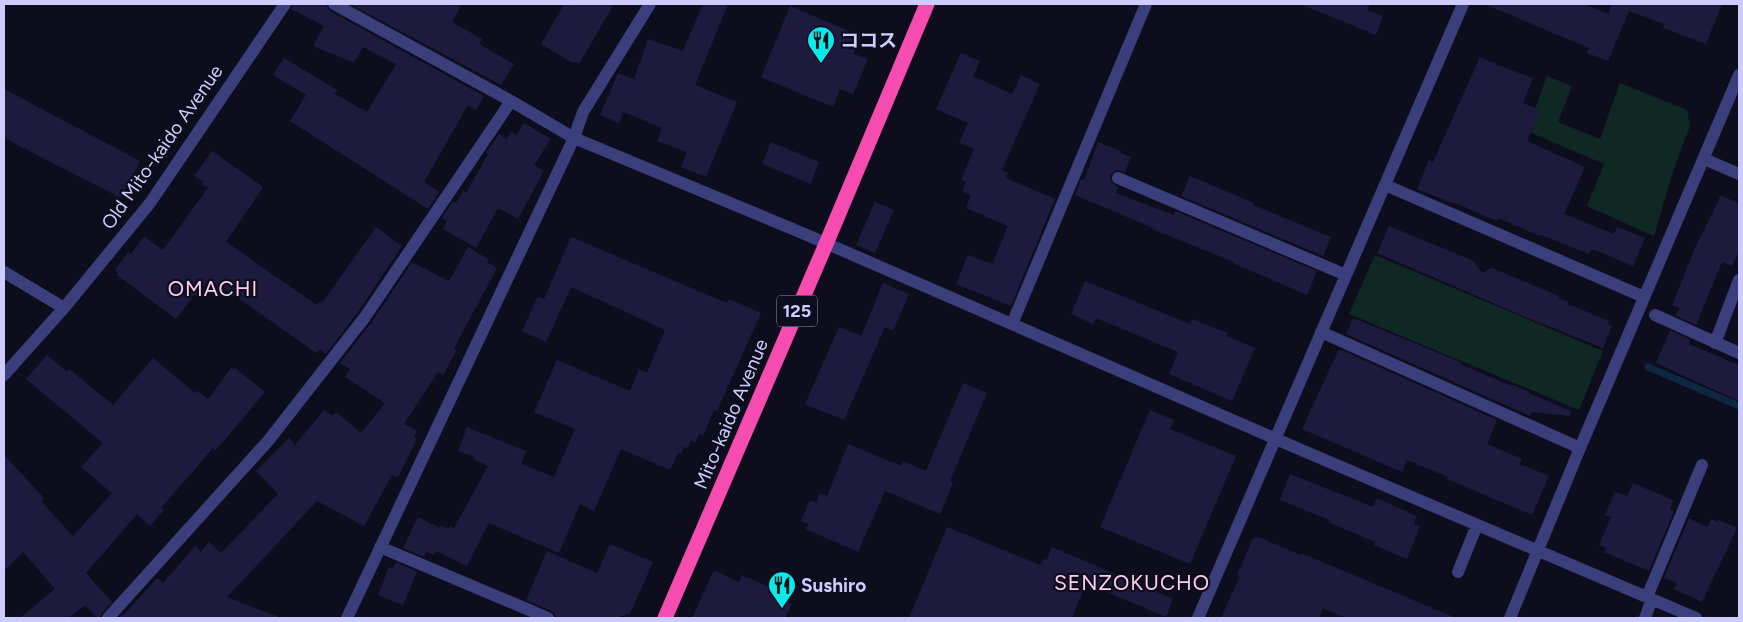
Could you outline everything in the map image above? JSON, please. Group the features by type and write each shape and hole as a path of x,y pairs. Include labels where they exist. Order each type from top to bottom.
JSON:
{"highway":[{"name":"Mito-kaido Avenue","path":"665,618 927,4"}],"street":[{"name":"Old Mito-kaido Avenue","path":"4,375 64,308 150,203 285,4"},
{"path":"334,4 511,101 574,138 826,244 1275,439 1696,618"},
{"path":"347,618 574,138 583,112 650,4"},
{"path":"1012,324 1146,4"},
{"path":"1198,618 1463,4"},
{"path":"1510,618 1580,448 1739,75"},
{"path":"108,618 268,441 365,317 511,101"},
{"path":"1704,159 1739,174"},
{"path":"1118,178 1346,275"},
{"path":"1385,186 1644,297"},
{"path":"4,272 64,308"},
{"path":"1714,342 1739,280"},
{"path":"1655,315 1739,353"},
{"path":"1321,332 1580,448"},
{"path":"1644,618 1702,465"},
{"path":"1458,572 1477,524"},
{"path":"380,547 548,618"}],"green space":[{"path":"1547,76 1572,86 1558,122 1600,139 1620,83 1687,110 1690,126 1674,168 1654,236 1587,206 1604,164 1527,131"},
{"path":"1375,255 1603,351 1579,410 1349,314"}],"building":[{"path":"293,4 326,4 330,11 484,96 476,110 468,105 424,182 439,192 428,209 290,121 306,95 273,75 284,58 337,90 335,94 367,112 396,64 363,47 354,63 313,46 324,26 291,9"},
{"path":"350,4 462,4 452,22 482,39 479,44 514,64 501,85"},
{"path":"564,4 614,4 579,64 573,63 541,44"},
{"path":"703,4 728,4 695,85 737,102 706,177 681,167 687,152 657,141 662,128 624,112 619,123 600,115 618,73 634,79 648,39 683,51"},
{"path":"1300,4 1370,4 1367,10 1383,16 1376,35"},
{"path":"1484,4 1584,4 1608,14 1612,4 1722,4 1706,44 1663,28 1664,24 1629,11 1608,61 1587,53 1589,48"},
{"path":"790,6 861,36 854,54 868,59 853,94 840,89 833,107 761,77"},
{"path":"961,53 980,61 973,76 1012,94 1021,75 1040,84 1002,170 1008,173 1006,178 1055,199 1011,306 956,284 968,255 992,264 1008,226 966,208 971,195 962,191 966,182 961,180 974,149 959,143 968,123 936,109"},
{"path":"1480,57 1533,78 1523,103 1540,110 1527,141 1585,167 1564,214 1614,234 1617,227 1645,238 1633,266 1592,249 1589,254 1498,218 1497,221 1417,189 1429,160 1433,162"},
{"path":"4,89 140,161 121,198 4,138"},
{"path":"524,123 551,139 534,165 544,171 518,219 498,208 476,248 443,229 447,221 442,218 453,201 456,203 463,191 466,193 488,154 486,153 499,134 507,139 511,132 517,135"},
{"path":"771,142 819,162 811,184 762,164"},
{"path":"1098,142 1131,157 1125,172 1117,170 1110,175 1111,182 1118,187 1116,193 1174,215 1175,211 1317,271 1307,295 1075,195 1081,179 1084,180"},
{"path":"212,151 263,187 226,242 317,305 320,301 322,303 376,227 402,246 358,312 326,354 320,349 316,353 219,284 218,286 209,279 176,319 117,275 118,272 115,270 128,252 131,254 144,236 163,250 208,188 202,184 204,182 194,176"},
{"path":"1190,176 1254,203 1253,205 1331,237 1323,256 1181,196"},
{"path":"1721,195 1739,204 1739,251 1732,266 1722,262 1696,325 1676,316 1679,308 1672,305 1695,248"},
{"path":"875,202 894,210 875,253 856,245"},
{"path":"1389,226 1474,261 1482,273 1492,268 1559,296 1558,298 1568,302 1568,304 1609,321 1608,324 1612,326 1603,348 1523,316 1377,253"},
{"path":"571,237 727,303 729,299 761,313 717,411 714,410 703,436 699,434 695,442 691,440 688,448 684,447 681,454 678,453 670,470 621,449 594,511 580,504 559,553 489,523 467,566 436,551 434,555 426,551 423,557 403,548 418,517 440,528 441,525 449,529 450,526 454,528 488,466 473,459 474,457 458,451 467,427 526,451 521,464 554,477 575,429 534,412 557,360 630,391 639,369 647,373 665,330 571,287 546,342 522,331 538,296 544,299"},
{"path":"468,247 488,259 487,262 497,268 454,348 457,350 443,375 438,372 404,424 417,431 414,437 417,439 398,477 392,475 364,526 317,501 227,597 279,618 119,618 124,615 157,578 163,583 195,546 201,552 209,542 221,553 278,494 256,471 289,438 295,445 324,410 333,416 336,412 361,433 385,403 345,377 350,369 340,363 372,322 412,262 449,281"},
{"path":"1085,281 1190,324 1192,319 1228,333 1226,336 1255,348 1232,401 1169,374 1178,352 1096,318 1093,324 1071,314"},
{"path":"883,283 909,294 893,331 885,327 844,420 805,404 839,327 861,336"},
{"path":"1353,318 1530,392 1571,411 1570,416 1532,412 1530,416 1346,334"},
{"path":"1670,330 1690,340 1689,344 1739,365 1739,401 1656,363"},
{"path":"1339,349 1497,420 1487,444 1522,459 1520,464 1549,476 1532,515 1407,460 1402,472 1302,429"},
{"path":"47,355 67,372 69,369 113,405 153,358 195,393 197,391 208,399 231,368 235,368 265,392 216,450 213,448 161,508 164,510 150,526 137,514 86,573 112,602 100,618 97,618 85,605 68,618 20,618 55,589 23,552 4,571 4,455 44,498 41,501 73,536 112,493 81,467 103,443 26,379"},
{"path":"963,383 987,393 950,481 953,483 940,514 885,491 858,552 806,529 809,524 801,521 810,500 816,503 820,493 827,496 848,444 901,466 903,461 926,471"},
{"path":"1150,410 1174,420 1170,429 1236,456 1190,564 1100,527"},
{"path":"1290,474 1373,507 1377,498 1417,516 1414,524 1420,526 1407,559 1374,545 1375,542 1328,522 1329,520 1280,500"},
{"path":"1633,483 1673,500 1670,509 1674,511 1649,571 1604,552 1606,548 1599,545 1611,517 1605,515 1615,492 1627,496"},
{"path":"1689,518 1707,527 1711,519 1718,522 1719,520 1737,528 1702,602 1674,589 1677,583 1664,578"},
{"path":"947,527 1040,565 1044,559 1047,560 1052,547 1173,599 1166,617 1086,583 1072,618 909,618"},
{"path":"1256,536 1456,618 1346,618 1323,608 1319,618 1221,618 1240,576 1237,575 1253,538 1255,539"},
{"path":"610,544 653,562 630,614 614,618 556,618 552,611 526,600 547,551 597,573"},
{"path":"396,562 417,572 403,605 378,595 389,567 393,568"},
{"path":"714,570 739,582 742,575 771,588 768,593 792,604 785,618 692,618"}],"waterway":[{"path":"1648,367 1739,406"}],"place":[{"name":"ココス","path":"821,64"},
{"name":"Sushiro","path":"782,609"}],"district":[{"name":"OMACHI","path":"213,288"},
{"name":"SENZOKUCHO","path":"1132,582"}]}
